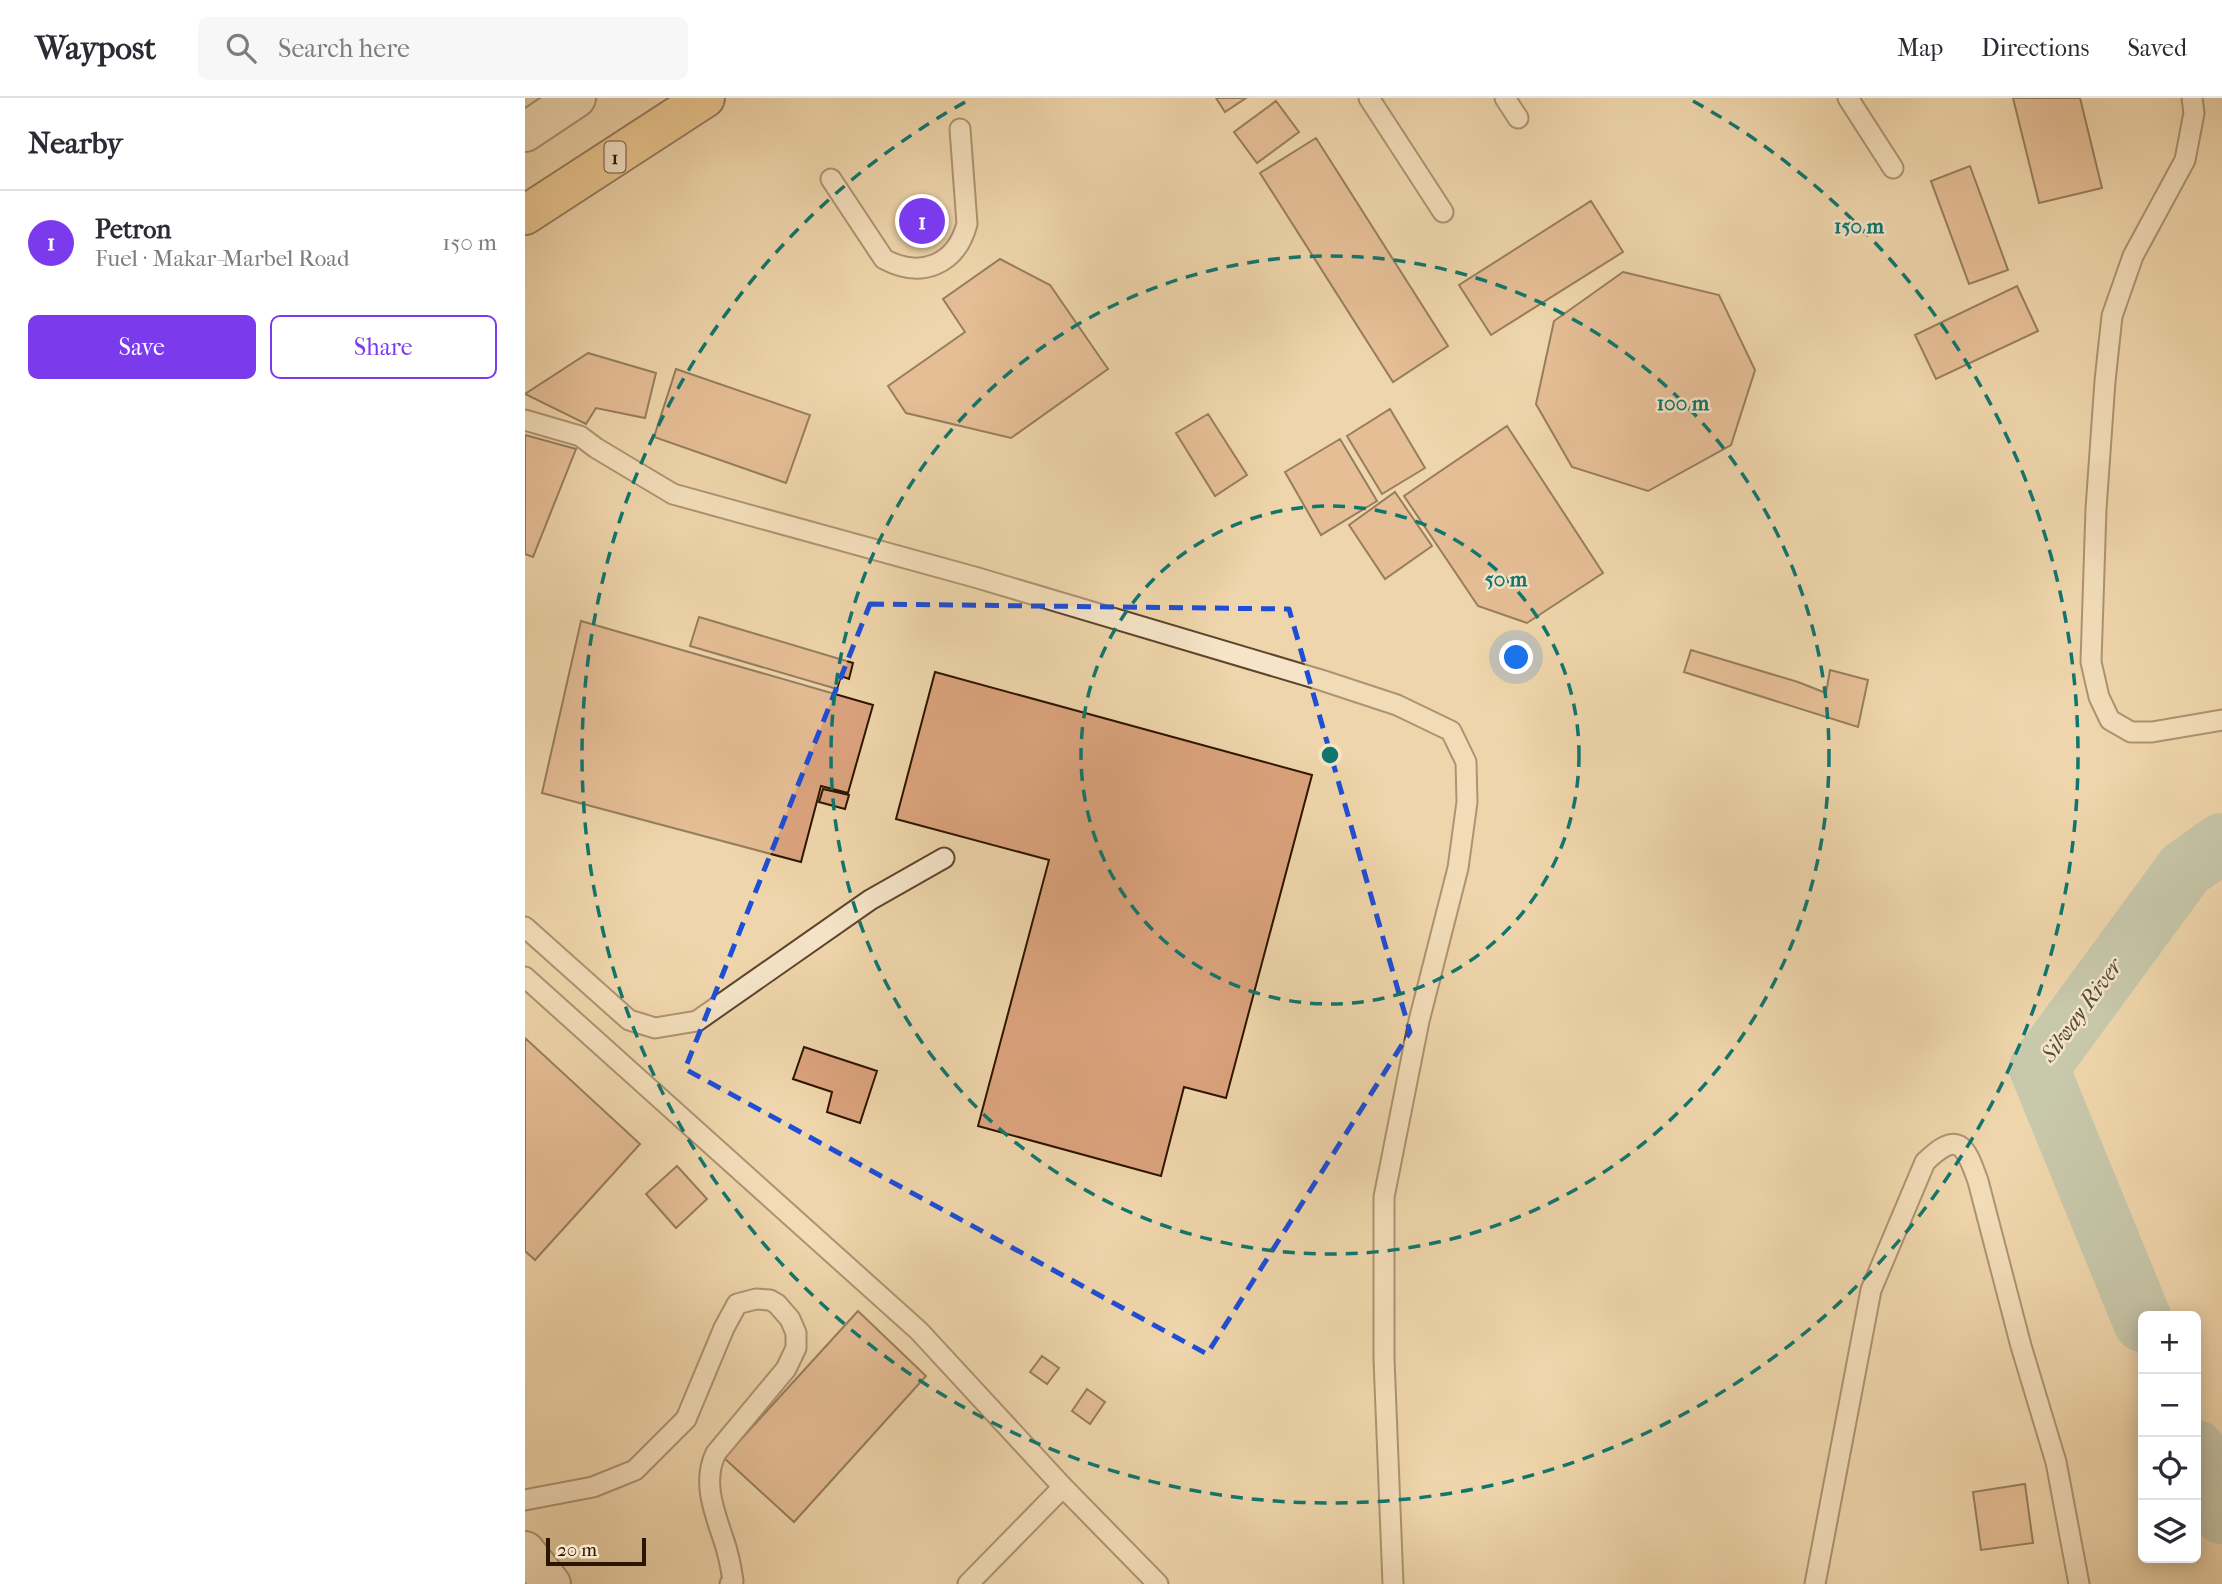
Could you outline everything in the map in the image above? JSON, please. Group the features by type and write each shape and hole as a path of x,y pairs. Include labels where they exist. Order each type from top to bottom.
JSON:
{"main road":[{"name":"1","path":"525,215 705,98"}],"street":[{"path":"525,132 576,98"},
{"path":"525,1551 551,1584"}],"lane":[{"path":"1369,98 1443,212"},
{"path":"1505,98 1518,118"},
{"path":"1848,98 1893,168"},
{"path":"2192,98 2194,113 2185,160 2133,257 2112,316 2096,509 2091,662 2099,697 2110,720 2131,732 2152,732 2222,720"},
{"path":"831,179 884,259 910,269 936,264 957,248 964,237 967,224 960,129"},
{"path":"525,420 580,436 673,494 978,578 1321,680 1397,705 1451,731 1466,761 1467,802 1458,868 1419,1021 1384,1197 1384,1359 1393,1584"},
{"path":"525,927 629,1020 655,1028 675,1026 697,1021 870,900 944,858"},
{"path":"525,977 919,1331 1063,1488 1158,1584"},
{"path":"1815,1584 1871,1290 1925,1162 1952,1143 1960,1144 1969,1154 1978,1181 2021,1346 2056,1462 2079,1584"},
{"path":"525,1500 593,1488 635,1469 686,1419 724,1328 737,1304 756,1299 770,1300 790,1319 796,1334 796,1348 786,1369 716,1453 710,1468 712,1509 730,1563 733,1581 730,1584"},
{"path":"968,1584 1063,1488"}],"highlighted area":[{"path":"870,604 1289,609 1410,1032 1207,1354 685,1069"}],"building":[{"path":"1216,98 1246,98 1225,112"},
{"path":"2013,98 2080,98 2102,188 2039,203"},
{"path":"1276,101 1299,132 1257,163 1234,132"},
{"path":"1316,138 1448,346 1393,382 1260,173"},
{"path":"1970,166 2008,270 1969,284 1931,181"},
{"path":"1591,201 1623,252 1491,335 1459,285"},
{"path":"1000,259 1050,285 1108,369 1011,438 906,413 888,386 965,332 943,299"},
{"path":"1623,272 1719,295 1755,370 1731,445 1648,491 1572,467 1536,404 1554,321"},
{"path":"2017,286 2038,331 1936,379 1915,335"},
{"path":"588,353 656,373 645,418 596,408 586,424 525,394"},
{"path":"676,369 810,415 786,483 654,437"},
{"path":"1390,409 1425,468 1382,494 1347,436"},
{"path":"1208,414 1247,475 1215,496 1176,433"},
{"path":"1507,426 1603,573 1527,623 1478,606 1404,496"},
{"path":"525,435 576,449 533,557 525,554"},
{"path":"1340,439 1377,501 1321,535 1285,472"},
{"path":"1395,492 1432,546 1385,579 1349,525"},
{"path":"699,617 853,663 849,679 841,676 837,689 690,646"},
{"path":"581,621 873,705 848,793 821,786 801,862 542,793"},
{"path":"1691,650 1826,693 1830,670 1868,680 1858,727 1684,672"},
{"path":"935,672 1312,775 1226,1098 1184,1087 1161,1176 978,1126 1049,860 896,819"},
{"path":"823,789 849,795 845,809 819,802"},
{"path":"525,1038 640,1144 535,1260 525,1251"},
{"path":"804,1047 877,1071 860,1123 827,1112 832,1092 793,1079"},
{"path":"677,1166 707,1199 676,1228 646,1194"},
{"path":"858,1311 926,1376 794,1522 724,1458"},
{"path":"1042,1356 1059,1368 1047,1384 1030,1372"},
{"path":"1087,1389 1105,1402 1090,1424 1072,1411"},
{"path":"2025,1484 2033,1543 1981,1550 1973,1492"}],"waterway":[{"name":"Silway River","path":"2138,1311 2039,1068 2185,869 2222,843"},
{"name":"Silway River","path":"2201,1462 2222,1514"}],"place":[{"name":"Petron","path":"922,221"}]}
